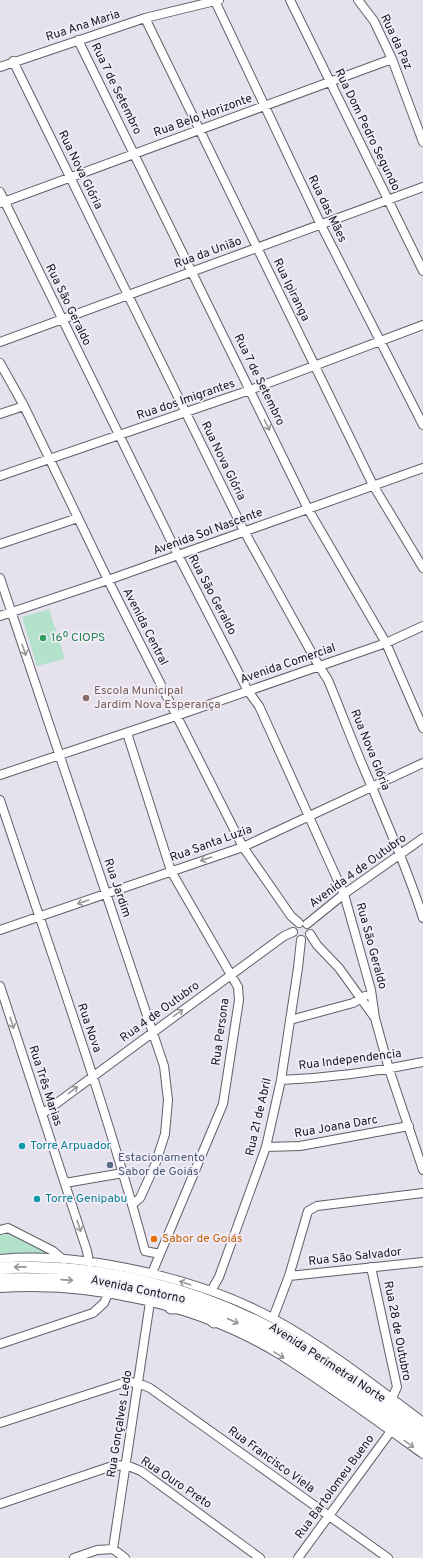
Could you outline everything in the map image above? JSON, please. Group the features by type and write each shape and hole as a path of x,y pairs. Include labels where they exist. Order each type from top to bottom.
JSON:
{"highway":[{"name":"Avenida Perimetral Norte","path":"0,1268 53,1268 105,1273 148,1281 213,1302 255,1321 316,1356 423,1432"},
{"name":"Avenida Perimetral Norte","path":"0,1280 30,1278 96,1282 139,1289 199,1307 239,1324 291,1352 336,1382 423,1446"},
{"path":"0,1280 16,1287"},
{"path":"171,1308 199,1307 214,1322"}],"street":[{"name":"Rua Ana Maria","path":"0,67 145,18 218,0"},
{"name":"Rua das Mães","path":"218,0 265,106 321,225 423,425"},
{"name":"Rua Dom Pedro Segundo","path":"290,0 423,271"},
{"name":"Rua da Paz","path":"358,0 374,21 392,59 423,142"},
{"name":"Rua Ipiranga","path":"145,18 374,485 423,568"},
{"name":"Rua 7 de Setembro","path":"78,40 308,508 386,643 423,728"},
{"name":"Rua Belo Horizonte","path":"2,203 392,59"},
{"name":"Rua Nova Glória","path":"13,62 244,532 328,680 371,787 401,854 414,887 423,918"},
{"name":"Rua da União","path":"0,342 423,187"},
{"name":"Rua São Geraldo","path":"0,192 2,203 62,319 178,555 248,691 259,706 344,894 371,990 375,1018"},
{"name":"Rua dos Imigrantes","path":"0,476 250,390 423,325"},
{"name":"Avenida Central","path":"0,363 24,406 108,580 243,847 298,926 294,936 306,938"},
{"path":"0,414 24,406"},
{"name":"Avenida Sol Nascente","path":"0,616 108,580 423,468"},
{"path":"0,544 78,518"},
{"name":"Rua Jardim","path":"0,578 164,1066 168,1100 165,1134 152,1172 140,1198 133,1204"},
{"name":"Avenida Comercial","path":"0,775 127,733 386,643 423,626"},
{"name":"Rua Persona","path":"127,733 171,871 238,987 239,1000 222,1104 152,1273"},
{"name":"Rua Santa Luzia","path":"0,930 243,847 423,763"},
{"name":"Rua Nova","path":"0,800 93,1076 133,1204 145,1251 160,1254"},
{"name":"Avenida 4 de Outubro","path":"298,926 423,838"},
{"path":"298,926 310,928 306,938 317,945 339,968 375,1018 389,1069 423,1170"},
{"name":"Rua 4 de Outubro","path":"42,1114 298,926"},
{"name":"Rua 21 de Abril","path":"211,1291 219,1277 266,1148 281,1080 298,968 306,938"},
{"name":"Rua Três Marias","path":"0,986 87,1251 89,1262"},
{"path":"290,1020 353,1004 362,999 371,990"},
{"name":"Rua Independencia","path":"281,1080 312,1079 389,1069 423,1062"},
{"name":"Rua Joana Darc","path":"266,1148 300,1146 409,1126"},
{"path":"65,1183 123,1173"},
{"path":"273,1318 289,1276 308,1211 317,1206 423,1193"},
{"path":"0,1230 8,1228 53,1251 64,1260"},
{"name":"Avenida Contorno","path":"0,1259 89,1262 152,1273 211,1291 273,1318 310,1340 392,1398 423,1422"},
{"name":"Rua São Salvador","path":"289,1276 423,1262"},
{"name":"Rua 28 de Outubro","path":"372,1267 397,1387 392,1398"},
{"name":"Avenida Contorno","path":"0,1288 62,1288 108,1294 150,1302 214,1322 278,1354 423,1454"},
{"path":"0,1344 93,1313 104,1303 108,1294"},
{"name":"Rua Gonçalves Ledo","path":"112,1549 150,1302"},
{"path":"0,1423 126,1382 138,1383"},
{"name":"Rua Francisco Viela","path":"138,1383 150,1388 388,1558"},
{"name":"Rua Bartolomeu Bueno","path":"298,1558 391,1431"},
{"name":"Rua Ouro Preto","path":"0,1504 112,1466 126,1465 141,1471 260,1558"},
{"path":"74,1558 97,1550 112,1549 125,1558"}],"green space":[{"name":"16º CIOPS","path":"49,609 65,659 37,666 22,617"},
{"path":"8,1228 64,1260 0,1259 0,1230"}],"place":[{"name":"16º CIOPS","path":"43,638"},
{"name":"Escola Municipal Jardim Nova Esperança","path":"86,698"},
{"name":"Torre Arpuador","path":"22,1146"},
{"name":"Estacionamento Sabor de Goiás","path":"110,1165"},
{"name":"Torre Genipabu","path":"37,1199"},
{"name":"Sabor de Goiás","path":"154,1239"}]}
